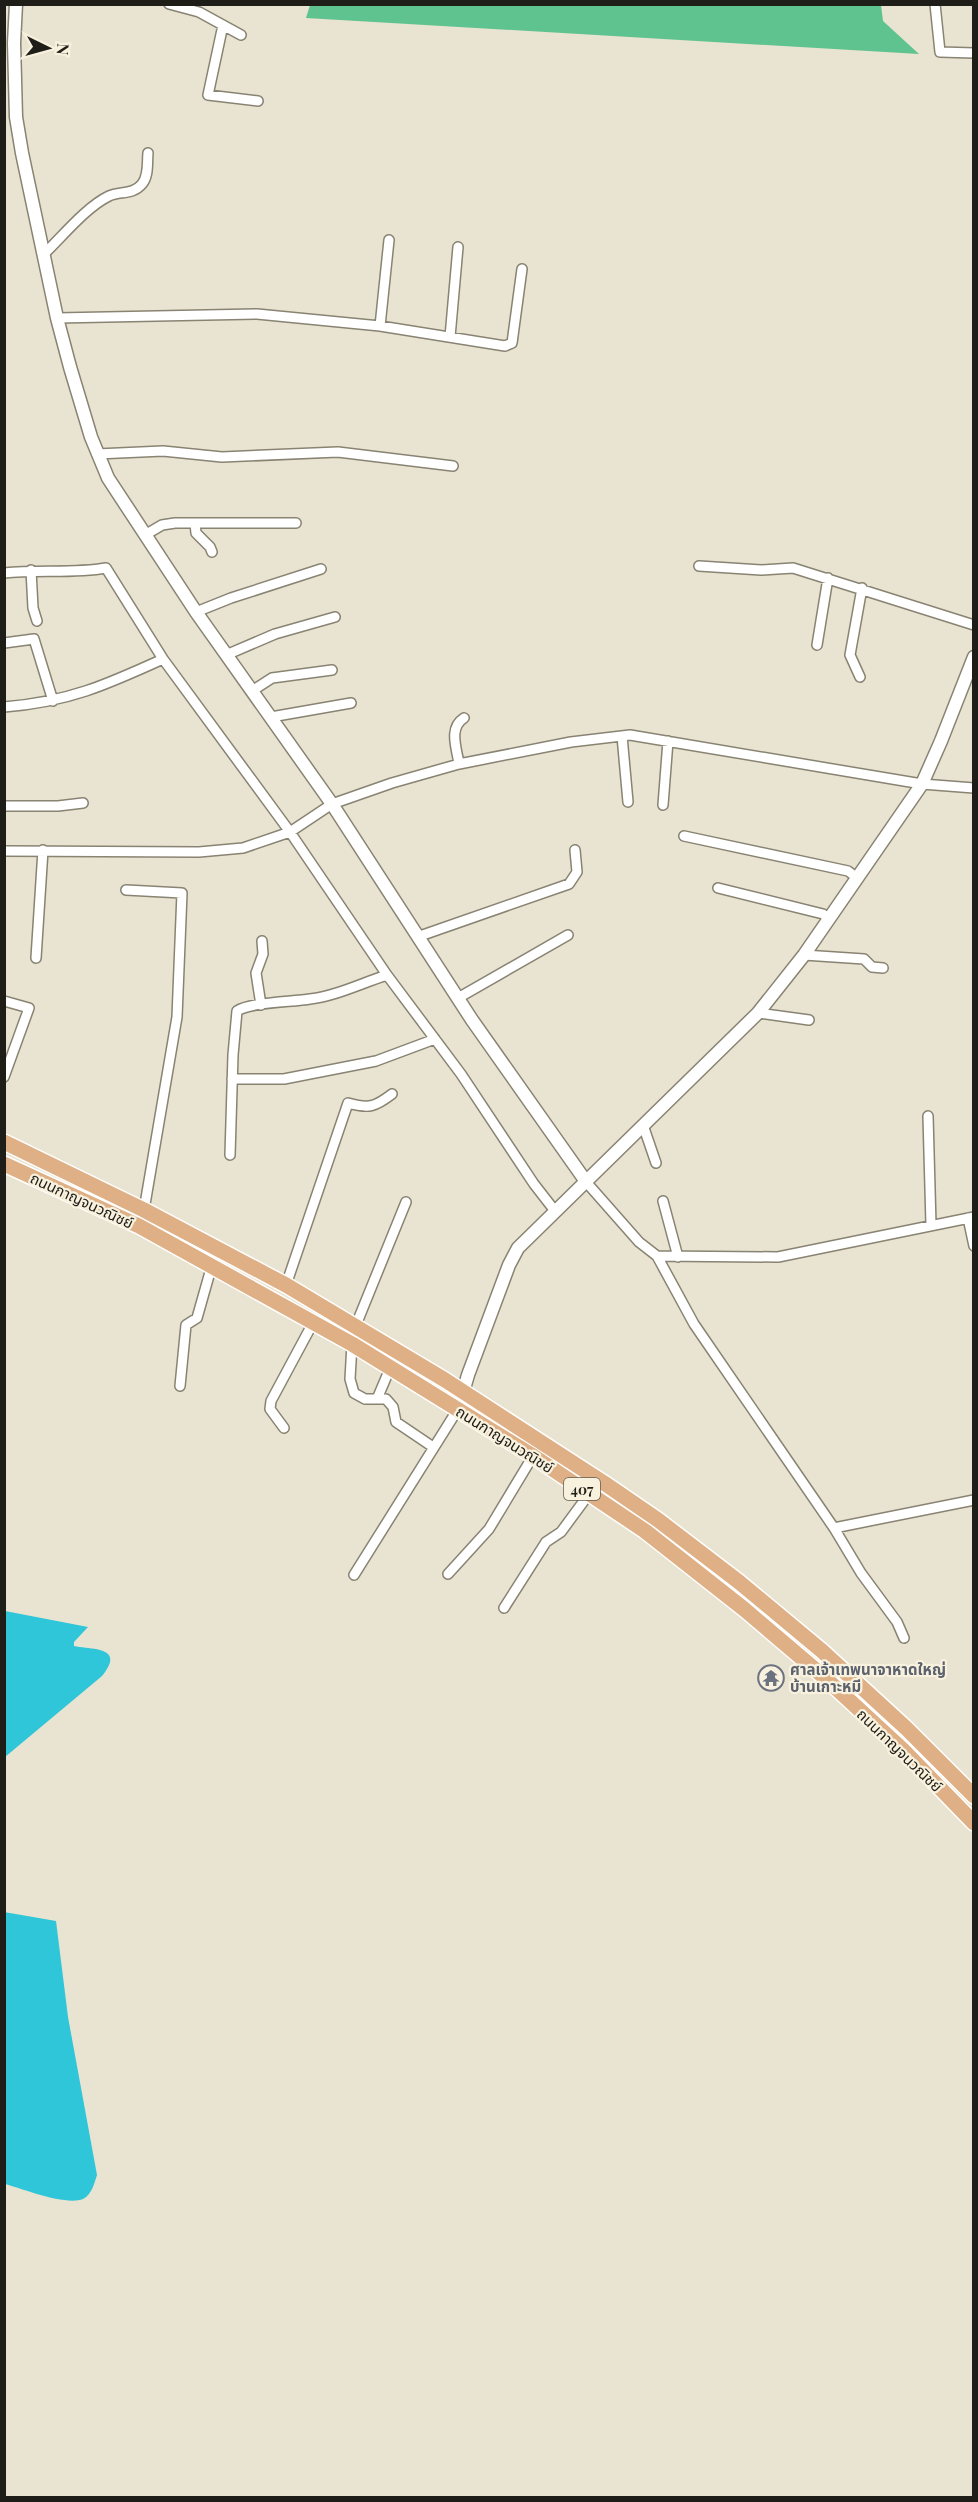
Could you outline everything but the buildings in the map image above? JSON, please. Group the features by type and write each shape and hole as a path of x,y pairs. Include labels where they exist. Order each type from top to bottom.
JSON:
{"main road":[{"name":"ถนนกาญจนวณิชย์","path":"4,1142 144,1210 286,1285 356,1325 604,1483 658,1520 739,1582 822,1651 907,1729 974,1796"},
{"name":"ถนนกาญจนวณิชย์","path":"4,1164 139,1226 314,1321 391,1366 533,1456 645,1531 815,1670 903,1750 974,1823"}],"street":[{"path":"16,4 10,116 57,318 97,454 118,495 196,612 332,804 417,938 587,1183 639,1242 657,1256 694,1324 834,1528 861,1573 897,1622 904,1638"},
{"path":"169,4 200,8 241,35"},
{"path":"935,4 940,52 974,53"},
{"path":"223,25 208,95 258,101"},
{"path":"43,255 98,202 113,194 132,192 142,185 147,174 148,153"},
{"path":"380,326 389,240"},
{"path":"450,337 458,247"},
{"path":"57,318 257,314 380,326 505,346 512,343 522,269"},
{"path":"97,454 163,451 222,458 338,452 453,466"},
{"path":"195,523 196,535 210,547 212,552"},
{"path":"145,535 162,525 296,523"},
{"path":"699,566 761,570 784,567 862,588 974,625"},
{"path":"4,573 31,570 89,571 106,568 163,659 290,832 387,975 435,1039 555,1211"},
{"path":"196,612 321,569"},
{"path":"31,570 33,608 37,621"},
{"path":"817,645 828,578"},
{"path":"860,677 850,655 862,588"},
{"path":"226,655 275,634 335,618"},
{"path":"4,643 34,639 53,701"},
{"path":"354,1575 458,1409 512,1259 522,1243 644,1128 758,1013 804,955 922,784 974,657"},
{"path":"4,707 53,701 98,689 163,659"},
{"path":"252,691 272,678 332,670"},
{"path":"271,717 351,703"},
{"path":"459,764 455,731 458,723 464,718"},
{"path":"4,850 114,853 215,851 243,848 290,832 332,804 392,783 459,764 571,742 622,735 639,735 922,784 974,788"},
{"path":"622,735 628,802"},
{"path":"663,805 668,741"},
{"path":"4,806 58,806 82,802"},
{"path":"684,836 848,871 856,877"},
{"path":"36,958 43,850"},
{"path":"417,938 569,884 577,872 575,850"},
{"path":"718,888 823,914 828,918"},
{"path":"126,890 182,893 177,1017 144,1210"},
{"path":"458,998 568,935"},
{"path":"261,941 262,954 256,973 261,1005"},
{"path":"804,955 864,959 872,967 883,968"},
{"path":"230,1155 236,1012 243,1008 286,1000 315,998 387,975"},
{"path":"4,1001 29,1008 7,1057 4,1077"},
{"path":"758,1013 808,1020"},
{"path":"232,1079 284,1079 376,1061 435,1039"},
{"path":"286,1285 348,1103 364,1107 379,1104 392,1094"},
{"path":"928,1116 931,1225"},
{"path":"644,1128 656,1163"},
{"path":"663,1201 678,1257"},
{"path":"356,1325 406,1202"},
{"path":"657,1256 778,1257 971,1218 974,1246"},
{"path":"180,1386 186,1325 197,1318 212,1265"},
{"path":"284,1428 270,1409 271,1401 314,1321"},
{"path":"352,1344 350,1379 352,1390 361,1398 389,1400 396,1422 433,1447"},
{"path":"376,1399 391,1366"},
{"path":"448,1574 489,1529 533,1456"},
{"path":"504,1608 546,1542 561,1532 589,1494"},
{"path":"834,1528 974,1500"}],"green space":[{"path":"310,5 881,5 883,21 919,54 306,18"}],"water":[{"path":"5,1611 88,1627 74,1642 74,1646 104,1651 110,1659 102,1676 5,1757"},
{"path":"4,1912 56,1921 68,2017 97,2175 91,2192 83,2199 76,2201 56,2199 5,2184"}],"place":[{"name":"ศาลเจ้าเทพนาจาหาดใหญ่ บ้านเกาะหมี","path":"771,1678"}]}
